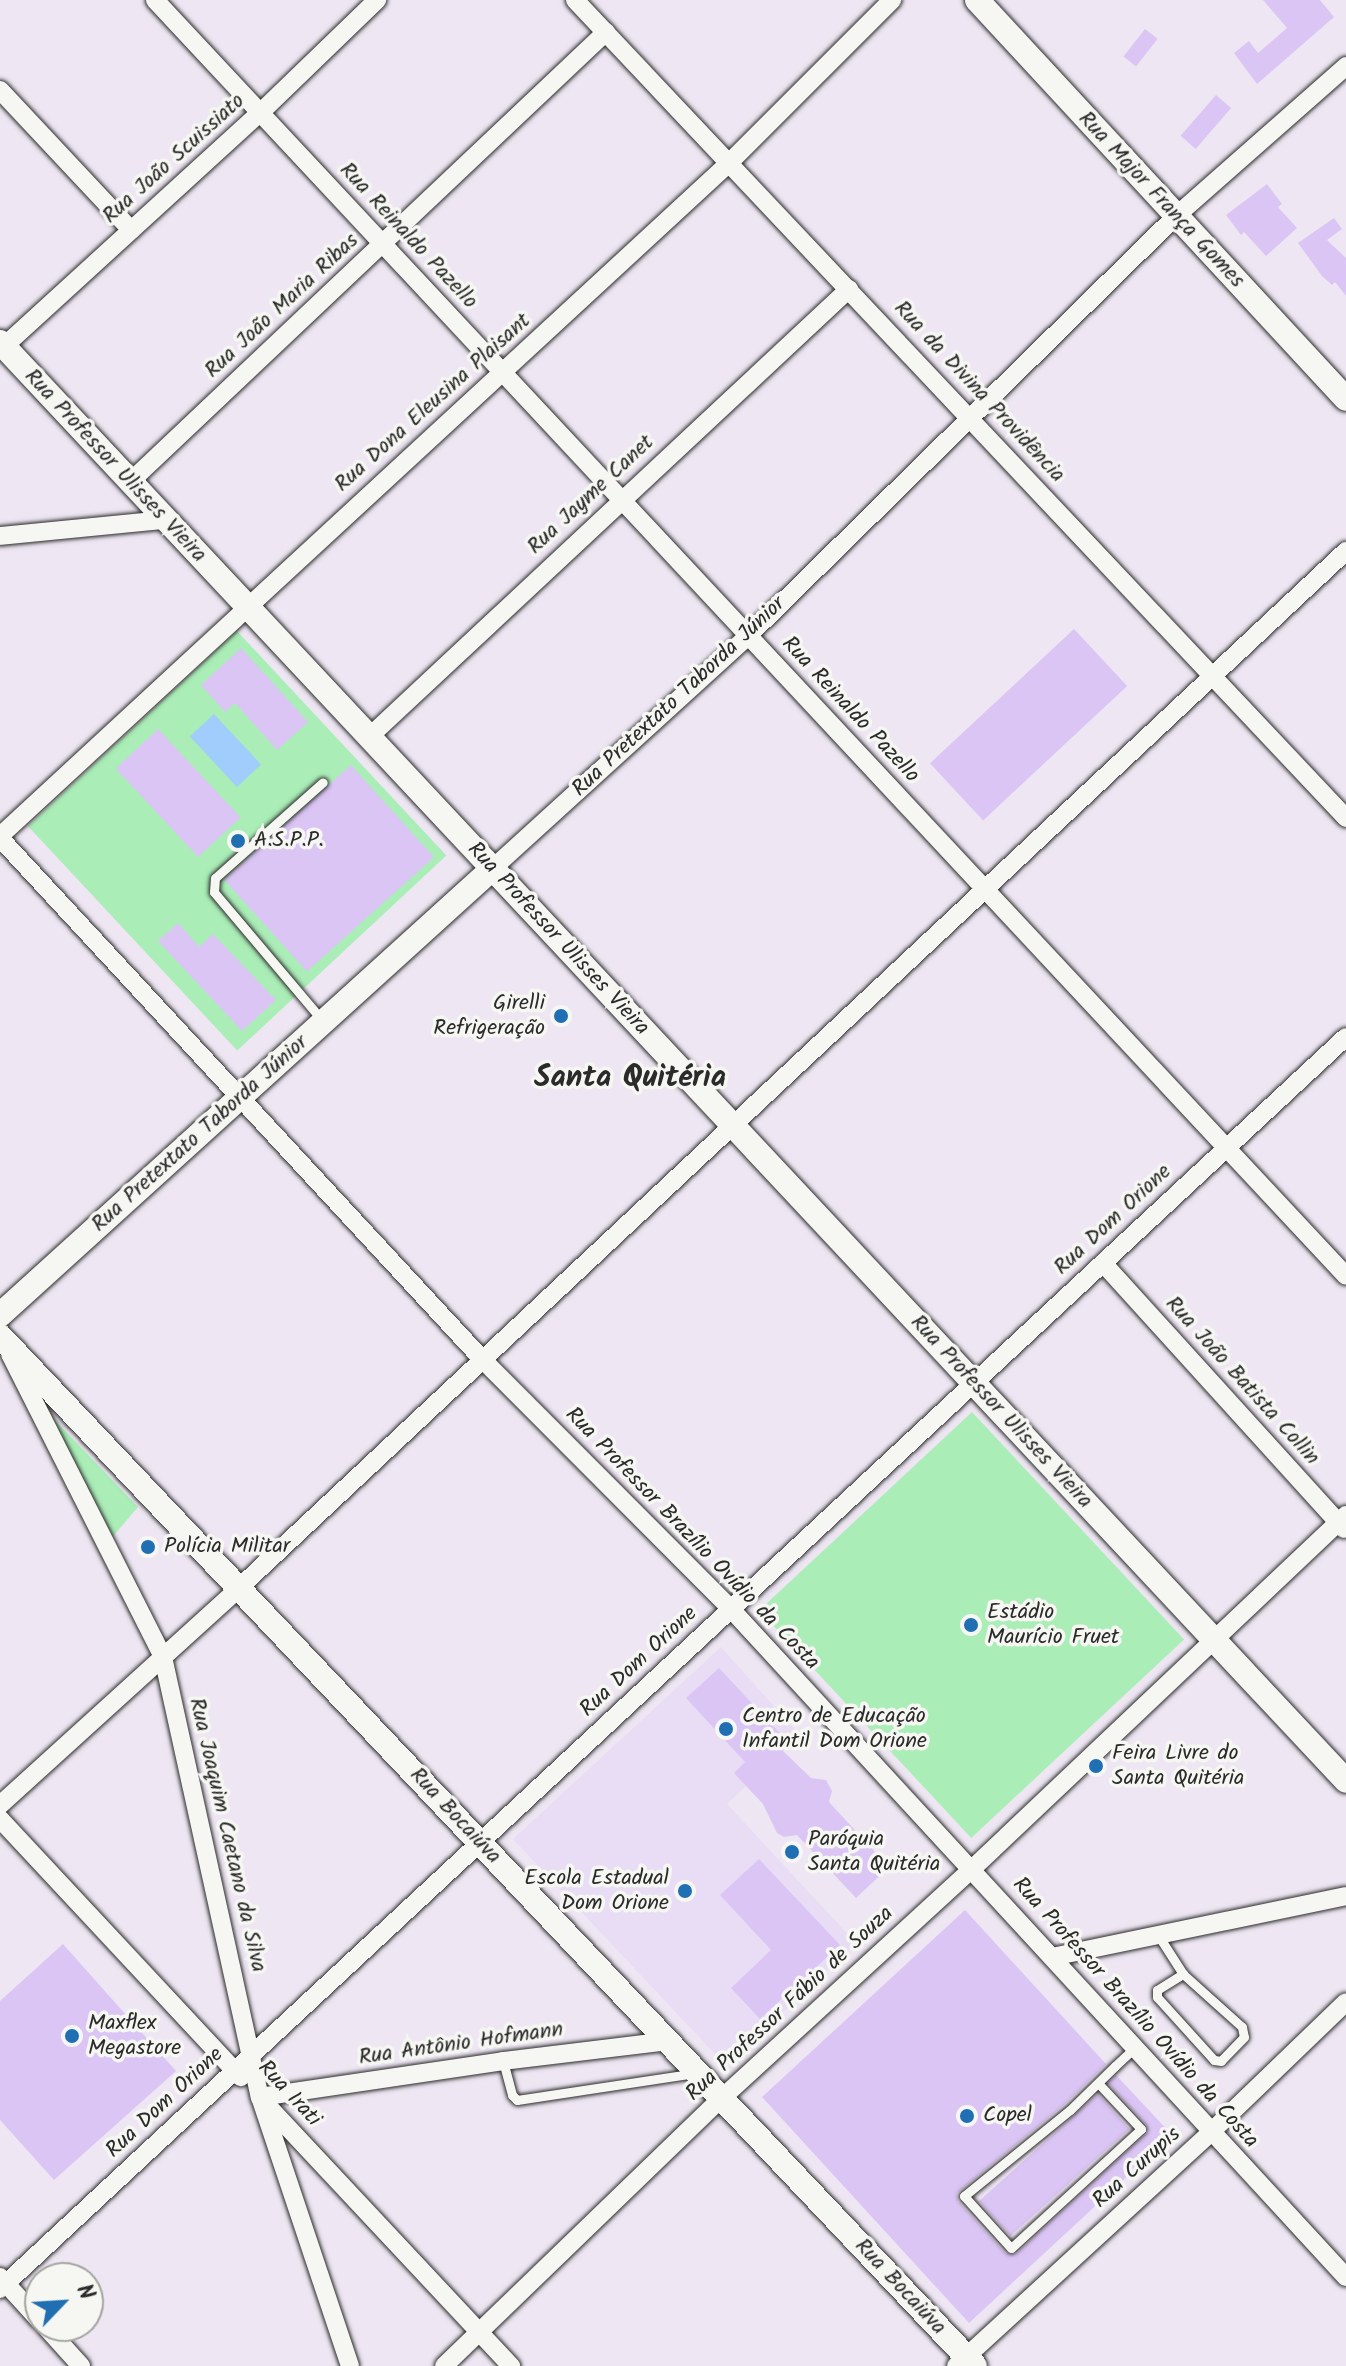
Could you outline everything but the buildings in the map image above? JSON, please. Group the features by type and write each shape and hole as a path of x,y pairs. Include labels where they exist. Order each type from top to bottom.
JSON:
{"street":[{"name":"Rua Reinaldo Pazello","path":"155,0 1346,1276"},
{"name":"Rua João Scuissiato","path":"1,346 260,113 377,0"},
{"name":"Rua da Divina Providência","path":"575,0 1214,674 1346,818"},
{"name":"Rua Dona Eleusina Plaisant","path":"0,837 246,606 729,163 892,0"},
{"name":"Rua Major França Gomes","path":"977,0 1346,399"},
{"name":"Rua João Maria Ribas","path":"130,482 606,32"},
{"name":"Rua Pretextato Taborda Júnior","path":"1,1329 241,1098 748,636 1176,216 1346,66"},
{"path":"0,90 131,230"},
{"name":"Rua Jayme Canet","path":"368,738 849,289"},
{"name":"Rua Professor Ulisses Vieira","path":"1,346 1346,1781"},
{"path":"0,536 163,520"},
{"path":"0,1805 239,1588 1346,551"},
{"name":"Rua Professor Brazílio Ovídio da Costa","path":"0,837 482,1359 731,1609 1346,2277"},
{"name":"Rua Dom Orione","path":"2,2283 1346,1037"},
{"name":"Rua João Batista Collin","path":"1103,1263 1343,1523"},
{"name":"Rua Bocaiúva","path":"1,1329 239,1588 722,2098 966,2363"},
{"name":"Rua Joaquim Caetano da Silva","path":"1,1329 163,1657 260,2097 350,2366"},
{"name":"Rua Professor Fábio de Souza","path":"444,2366 722,2098 1343,1523"},
{"name":"Rua Irati","path":"0,1819 511,2366"},
{"path":"1052,1957 1346,1896"},
{"name":"Rua Curupis","path":"966,2363 1346,2002"},
{"name":"Rua Antônio Hofmann","path":"260,2097 503,2061 668,2041"},
{"path":"2,2283 24,2305"},
{"path":"59,2342 81,2366"}],"lane":[{"path":"323,782 215,878 214,892 324,1022"},
{"path":"1158,1935 1183,1974 1242,2027 1244,2037 1221,2061 1214,2060 1157,1997 1157,1990 1183,1974"},
{"path":"1098,2083 1141,2129 1011,2248 964,2196 1098,2083 1134,2048"},
{"path":"503,2061 512,2095 517,2100 698,2073"}],"shaded area":[{"name":"Escola Estadual Dom Orione","path":"721,1647 800,1735 727,1804 856,1943 726,2066 513,1839"}],"green space":[{"name":"A.S.P.P.","path":"237,631 446,856 237,1051 28,826"},
{"name":"Estádio Maurício Fruet","path":"972,1412 1184,1639 971,1838 759,1610"},
{"path":"49,1414 138,1507 109,1541"}],"water":[{"path":"214,714 261,764 237,787 190,737"}],"place":[{"name":"A.S.P.P.","path":"238,841"},
{"name":"Girelli Refrigeração","path":"561,1016"},
{"name":"Polícia Militar","path":"148,1547"},
{"name":"Estádio Maurício Fruet","path":"971,1625"},
{"name":"Centro de Educação Infantil Dom Orione","path":"726,1729"},
{"name":"Feira Livre do Santa Quitéria","path":"1096,1766"},
{"name":"Paróquia Santa Quitéria","path":"792,1852"},
{"name":"Escola Estadual Dom Orione","path":"685,1891"},
{"name":"Maxflex Megastore","path":"72,2036"},
{"name":"Copel","path":"967,2116"}],"district":[{"name":"Santa Quitéria","path":"630,1078"}]}
